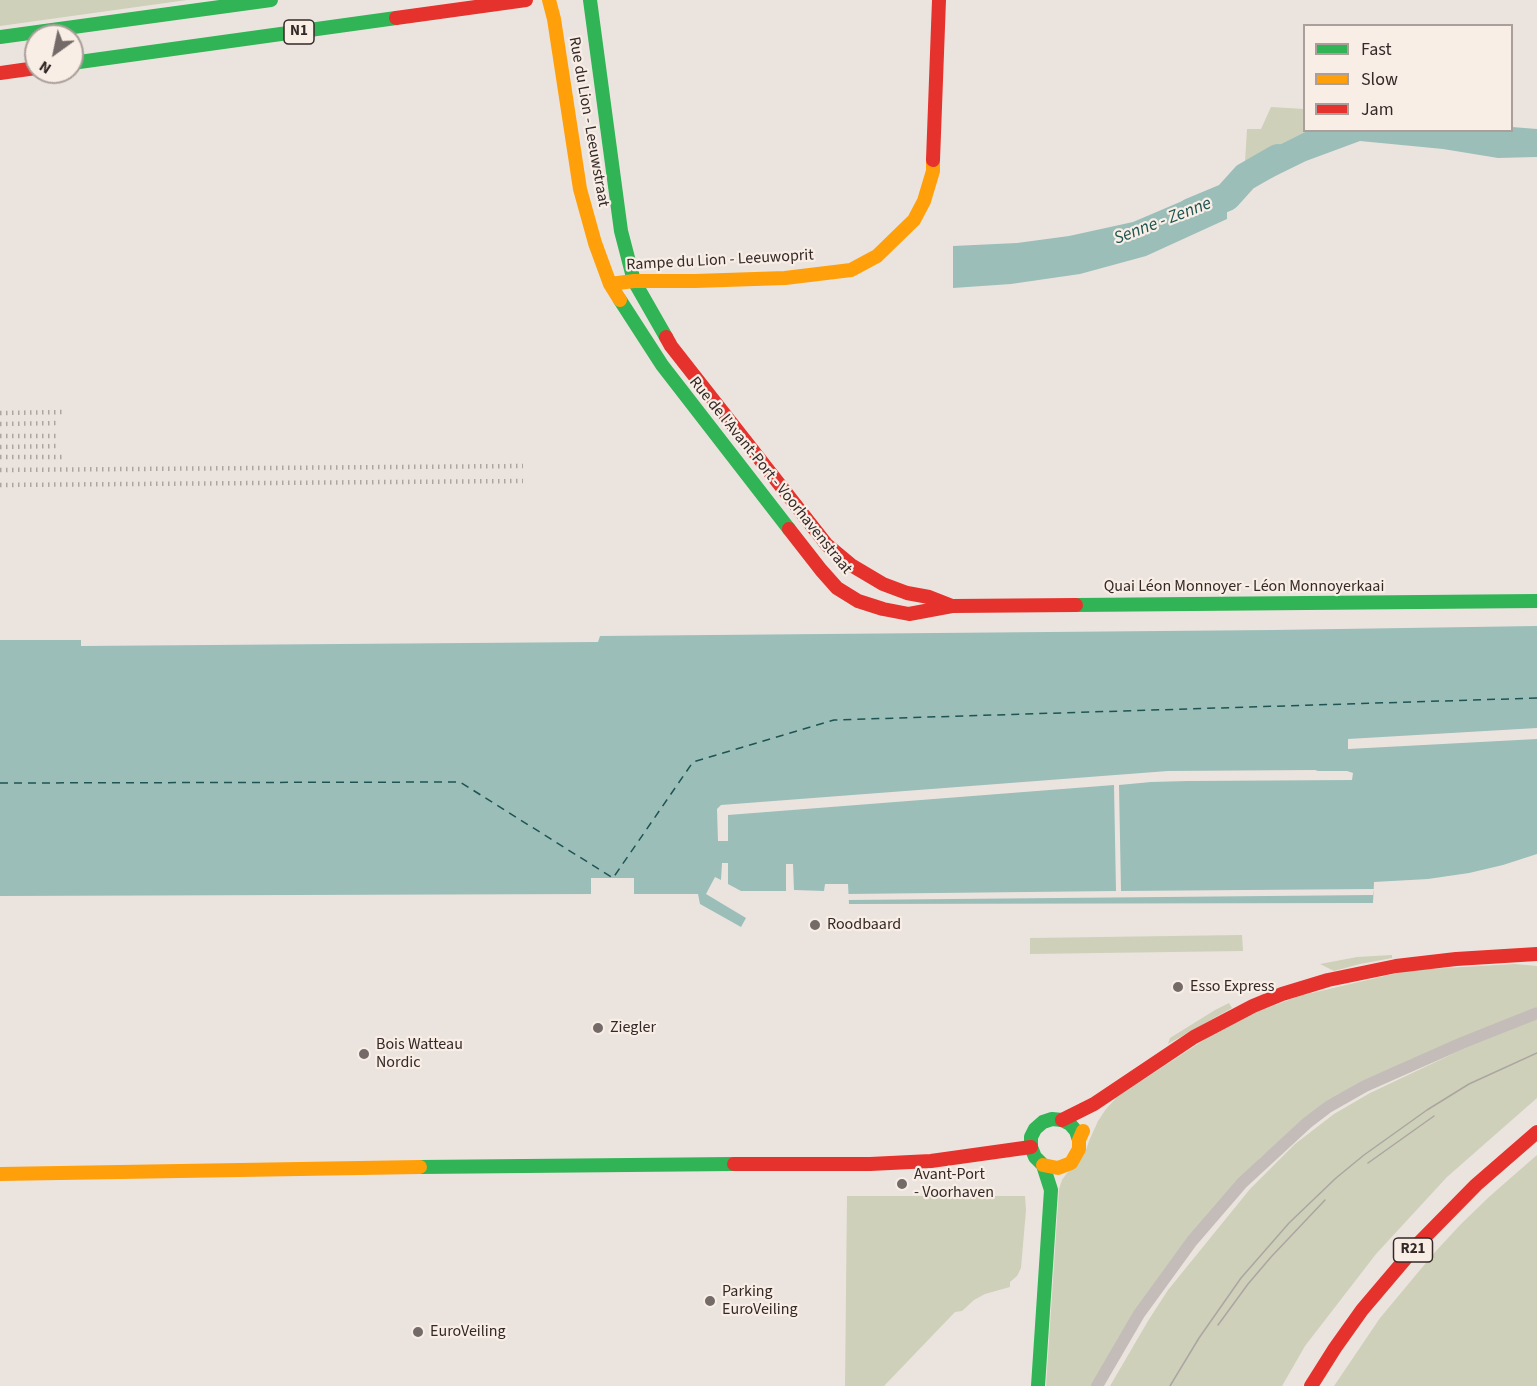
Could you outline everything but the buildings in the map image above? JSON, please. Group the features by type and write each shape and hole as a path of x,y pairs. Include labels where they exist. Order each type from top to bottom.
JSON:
{"main road":[{"name":"N1","path":"0,38 271,0"},
{"name":"N1","path":"84,61 526,0"},
{"name":"Rue du Lion - Leeuwstraat","path":"549,0 554,19 580,189 595,243 610,284"},
{"name":"Rue du Lion - Leeuwstraat","path":"590,0 621,231 634,281"},
{"name":"Rampe du Lion - Leeuwoprit","path":"610,284 634,281 785,278 851,270 877,256 914,220 924,201 933,171 939,0"},
{"path":"0,73 24,70"},
{"name":"Rue de l'Avant-Port - Voorhavenstraat","path":"634,281 671,346 827,545 851,565 883,584 952,606"},
{"name":"Rue de l'Avant-Port - Voorhavenstraat","path":"610,284 662,365 837,588 858,601 909,614 952,606"},
{"name":"Quai Léon Monnoyer - Léon Monnoyerkaai","path":"952,606 1537,601"},
{"path":"1062,1120 1094,1104 1194,1037 1253,1006 1282,994 1328,980 1396,966 1435,960 1537,954"},
{"path":"1493,957 1537,961"},
{"path":"1079,1140 1094,1104"},
{"path":"1038,1386 1051,1190 1043,1165 1035,1157 1031,1147 1031,1137 1035,1129 1043,1122 1052,1119 1070,1124 1077,1131 1079,1140 1076,1156 1064,1167 1053,1168 1043,1165"},
{"name":"R21","path":"1311,1386 1362,1310 1418,1244 1476,1185 1537,1132"},
{"path":"0,1174 631,1164 860,1164 931,1161 1031,1147"},
{"path":"1051,1190 1064,1167"}],"street":[{"path":"1097,1386 1139,1314 1192,1241 1242,1183 1307,1123 1328,1107 1365,1086 1537,1013"}],"green space":[{"path":"0,0 187,0 0,26"},
{"path":"1271,107 1303,109 1303,132 1305,132 1245,162 1247,129 1261,129"},
{"path":"1242,935 1243,951 1030,954 1030,938"},
{"path":"1392,955 1392,958 1334,971 1320,964 1357,957"},
{"path":"1515,964 1537,966 1537,1007 1362,1081 1325,1103 1260,1158 1091,1386 1046,1386 1059,1189 1062,1180 1086,1150 1098,1121 1117,1097 1207,1038 1257,1012 1299,996 1410,970"},
{"path":"1229,1003 1232,1008 1168,1044 1170,1038"},
{"path":"1537,1019 1537,1098 1447,1177 1376,1254 1305,1346 1282,1386 1110,1386 1168,1290 1250,1189 1295,1144 1334,1114 1370,1093 1465,1048"},
{"path":"1537,1155 1537,1386 1334,1386 1380,1318 1435,1252 1490,1196"},
{"path":"847,1196 1025,1196 1021,1268 1010,1282 1010,1287 985,1294 962,1311 955,1312 884,1386 845,1386"}],"water":[{"path":"1513,127 1537,129 1537,157 1498,158 1443,149 1360,141 1306,161 1246,192 1245,162 1305,132 1513,132"},
{"path":"1227,182 1227,219 1146,256 1080,274 1011,284 953,288 953,246 1017,243 1069,236 1133,222"},
{"path":"1537,626 1537,854 1469,873 1428,879 1374,882 1373,903 849,904 848,884 825,884 824,891 794,890 793,864 786,864 786,891 741,891 728,884 728,863 722,863 721,880 715,877 706,894 746,918 741,927 700,904 698,894 634,894 634,878 591,878 591,894 0,896 0,640 81,640 81,646 598,642 600,636"}],"pier":[{"path":"1537,728 1537,739 1348,749 1348,739"},
{"path":"1168,771 1347,771 1353,773 1352,780 1187,781 1119,785 1121,891 1374,889 1373,895 848,900 848,894 1116,891 1114,785 728,815 728,841 718,841 717,809 721,805"}],"waterway":[{"name":"Senne - Zenne","path":"1191,212 1227,197 1245,177 1278,158"}],"ferry route":[{"path":"0,783 460,782 613,878 693,762 834,720 1537,698"}],"tram line":[{"path":"1170,1386 1199,1338 1241,1278 1289,1223 1336,1178 1427,1110 1469,1084 1537,1053"},
{"path":"1368,1163 1434,1116"},
{"path":"1218,1325 1271,1257 1325,1200"}],"railway":[{"path":"0,413 65,412"},
{"path":"0,424 60,423"},
{"path":"0,436 59,436"},
{"path":"0,447 58,446"},
{"path":"0,457 64,457"},
{"path":"0,470 523,466"},
{"path":"0,485 523,481"}],"traffic: fast":[{"path":"0,37 271,0"},
{"path":"590,0 621,231 634,281 666,337"},
{"path":"84,61 396,18"},
{"path":"620,300 662,365 789,529"},
{"path":"1076,605 1537,601"},
{"path":"1038,1386 1051,1190 1043,1165 1035,1157 1031,1147 1031,1137 1035,1129 1043,1122 1052,1119 1070,1124 1079,1140"},
{"path":"420,1167 734,1164"}],"traffic: slow":[{"path":"549,0 554,19 580,189 595,243 610,284 620,300"},
{"path":"610,284 634,281 785,278 851,270 877,256 914,220 924,201 933,171 933,160"},
{"path":"1043,1165 1058,1168 1071,1163 1079,1149 1079,1140 1083,1131"},
{"path":"0,1174 420,1167"}],"traffic: jam":[{"path":"396,18 526,0"},
{"path":"933,160 939,0"},
{"path":"0,73 24,70"},
{"path":"666,337 827,545 851,565 883,584 952,606"},
{"path":"789,529 837,588 858,601 883,609 909,614 952,606 1076,605"},
{"path":"1062,1120 1094,1104 1194,1037 1253,1006 1282,994 1328,980 1396,966 1456,959 1537,954"},
{"path":"1311,1386 1362,1310 1418,1244 1476,1185 1537,1132"},
{"path":"734,1164 870,1164 931,1161 1031,1147"}],"place":[{"name":"Roodbaard","path":"815,925"},
{"name":"Esso Express","path":"1178,987"},
{"name":"Ziegler","path":"598,1028"},
{"name":"Bois Watteau Nordic","path":"364,1054"},
{"name":"Avant-Port - Voorhaven","path":"902,1184"},
{"name":"Parking EuroVeiling","path":"710,1301"},
{"name":"EuroVeiling","path":"418,1332"}]}
